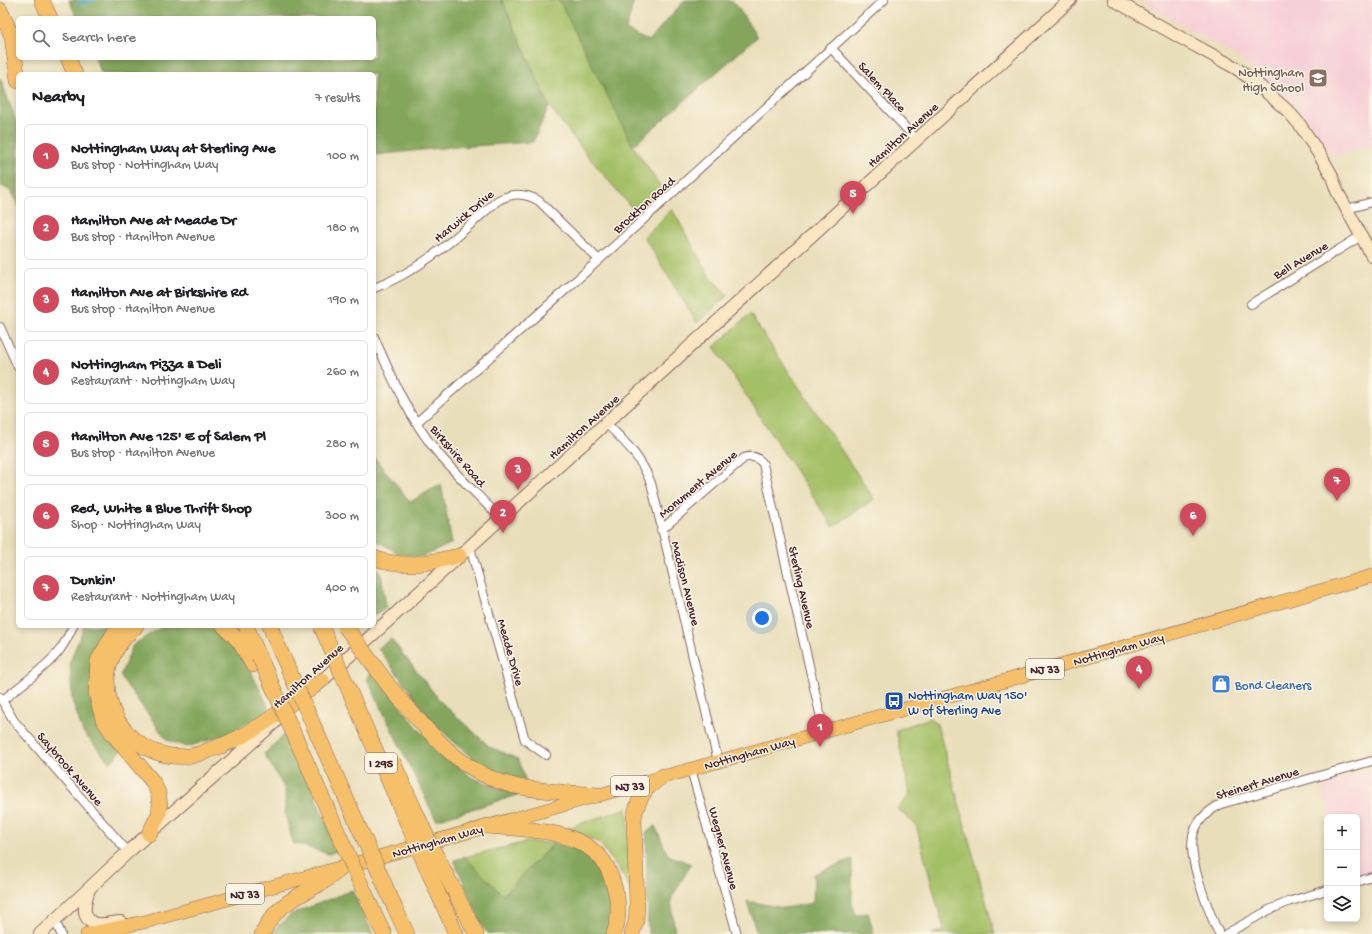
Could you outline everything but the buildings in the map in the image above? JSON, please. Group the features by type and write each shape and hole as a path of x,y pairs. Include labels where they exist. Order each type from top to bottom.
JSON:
{"highway":[{"path":"42,0 49,16"},
{"path":"0,10 16,46"},
{"path":"12,37 17,72"},
{"path":"22,60 27,72"},
{"path":"69,60 74,72"},
{"path":"376,559 401,565 416,564 465,551"},
{"path":"117,628 98,661 96,693 103,719 112,733 153,782 158,793 160,804 159,814 149,834"},
{"path":"134,628 118,646 112,658 108,677 108,697 112,711 119,724 128,734 137,743 162,754 175,756 199,754 242,737 256,729 322,680"},
{"path":"226,628 256,660"},
{"path":"247,628 256,660 304,756 384,934"},
{"path":"271,628 406,934"},
{"name":"I 295","path":"322,628 456,934"},
{"path":"346,628 389,686 449,752 466,765 482,774 515,786 536,790 597,795"},
{"path":"371,739 393,762 431,846 476,934"},
{"path":"632,934 636,922 637,906 634,818 636,806 647,788 663,776"},
{"path":"487,826 553,834 586,844 598,854 610,873 616,891 618,906 617,925 614,934"},
{"path":"262,934 266,924 273,914 282,906 324,882 343,867"}],"main road":[{"name":"Hamilton Avenue","path":"40,934 128,852 501,519 1070,0"},
{"path":"1114,0 1236,68 1277,101 1300,125 1319,154 1372,256"},
{"name":"Nottingham Way","path":"87,934 148,920 343,867 1372,576"},
{"path":"89,888 84,911 90,922 98,924 148,920"},
{"name":"Nottingham Way","path":"123,934 148,920"}],"street":[{"name":"Brockton Road","path":"416,423 884,0"},
{"name":"Salem Place","path":"831,48 917,140"},
{"name":"Harwick Drive","path":"376,287 419,266 436,254 497,201 513,194 530,196 539,201 598,260"},
{"path":"1347,209 1372,202"},
{"name":"Bell Avenue","path":"1251,304 1361,236"},
{"path":"0,327 16,363"},
{"name":"Birkshire Road","path":"376,342 401,397 416,423 438,452 501,519"},
{"name":"Madison Avenue","path":"606,423 638,457 651,483 718,761"},
{"name":"Monument Avenue","path":"662,530 744,458 749,456"},
{"name":"Sterling Avenue","path":"749,456 755,457 763,464 824,731"},
{"name":"Meade Drive","path":"465,551 525,740 546,755"},
{"path":"1,699 49,662 65,642 72,628"},
{"name":"Saybrook Avenue","path":"1,699 14,721 128,852"},
{"name":"Steinert Avenue","path":"1219,934 1206,906 1191,856 1191,844 1194,833 1199,822 1205,815 1221,804 1372,761"},
{"name":"Wegner Avenue","path":"691,769 737,934"},
{"path":"1360,881 1372,877"},
{"path":"1226,934 1269,910 1288,902 1324,891"},
{"path":"55,920 61,934"}],"shaded area":[{"name":"Nottingham High School","path":"1140,0 1372,0 1372,145 1334,156 1290,101 1251,67 1236,56"},
{"path":"1372,770 1372,873 1360,877 1360,814 1329,814 1321,785"}],"green space":[{"path":"69,0 502,0 549,106 533,142 441,148 376,155 376,72 101,72 96,60 376,60 376,16 76,16"},
{"path":"502,0 559,0 633,146 661,187 636,213 588,156 549,106"},
{"path":"559,0 634,0 626,30 648,41 685,0 726,0 735,3 757,37 633,146"},
{"path":"0,78 16,121 16,202 11,191 0,185"},
{"path":"672,209 710,277 728,295 697,323 644,237"},
{"path":"750,314 874,499 833,527 714,347"},
{"path":"376,460 410,502 441,484 452,543 423,557 399,554 376,540"},
{"path":"376,568 381,572 386,607 376,614"},
{"path":"83,628 113,628 91,671 121,751 110,763 83,732 72,700 70,662"},
{"path":"210,628 220,630 250,670 271,712 224,735 187,747 167,740 120,676 133,645 158,629"},
{"path":"391,639 441,702 490,747 518,759 526,782 480,765 434,724 378,648"},
{"path":"372,670 421,732 471,777 518,795 436,820 367,679"},
{"path":"930,718 937,724 995,934 932,934 944,930 916,825 897,809 910,795 896,730"},
{"path":"286,733 339,850 329,854 293,843 285,814 285,789 264,754"},
{"path":"627,808 632,893 624,877 600,843 567,828"},
{"path":"655,826 668,855 691,864 671,899 675,934 648,934 646,833"},
{"path":"527,842 554,843 503,895 465,857"},
{"path":"554,843 588,852 607,886 612,920 605,934 489,934 483,928 454,860 465,857 503,895"},
{"path":"852,859 852,904 856,915 868,913 874,934 792,934 791,932 757,934 747,901 784,908 813,903 814,874"},
{"path":"352,890 373,934 270,934 290,915"}],"waterway":[{"path":"78,4 95,0"}],"place":[{"name":"Nottingham High School","path":"1318,78"},
{"name":"Hamilton Ave 125' E of Salem Pl","path":"853,214"},
{"name":"Hamilton Ave at Birkshire Rd","path":"518,490"},
{"name":"Dunkin'","path":"1337,501"},
{"name":"Hamilton Ave at Meade Dr","path":"503,533"},
{"name":"Red, White & Blue Thrift Shop","path":"1193,536"},
{"name":"Bond Cleaners","path":"1221,684"},
{"name":"Nottingham Pizza & Deli","path":"1139,689"},
{"name":"Nottingham Way 150' W of Sterling Ave","path":"894,701"},
{"name":"Nottingham Way at Sterling Ave","path":"820,747"}]}
